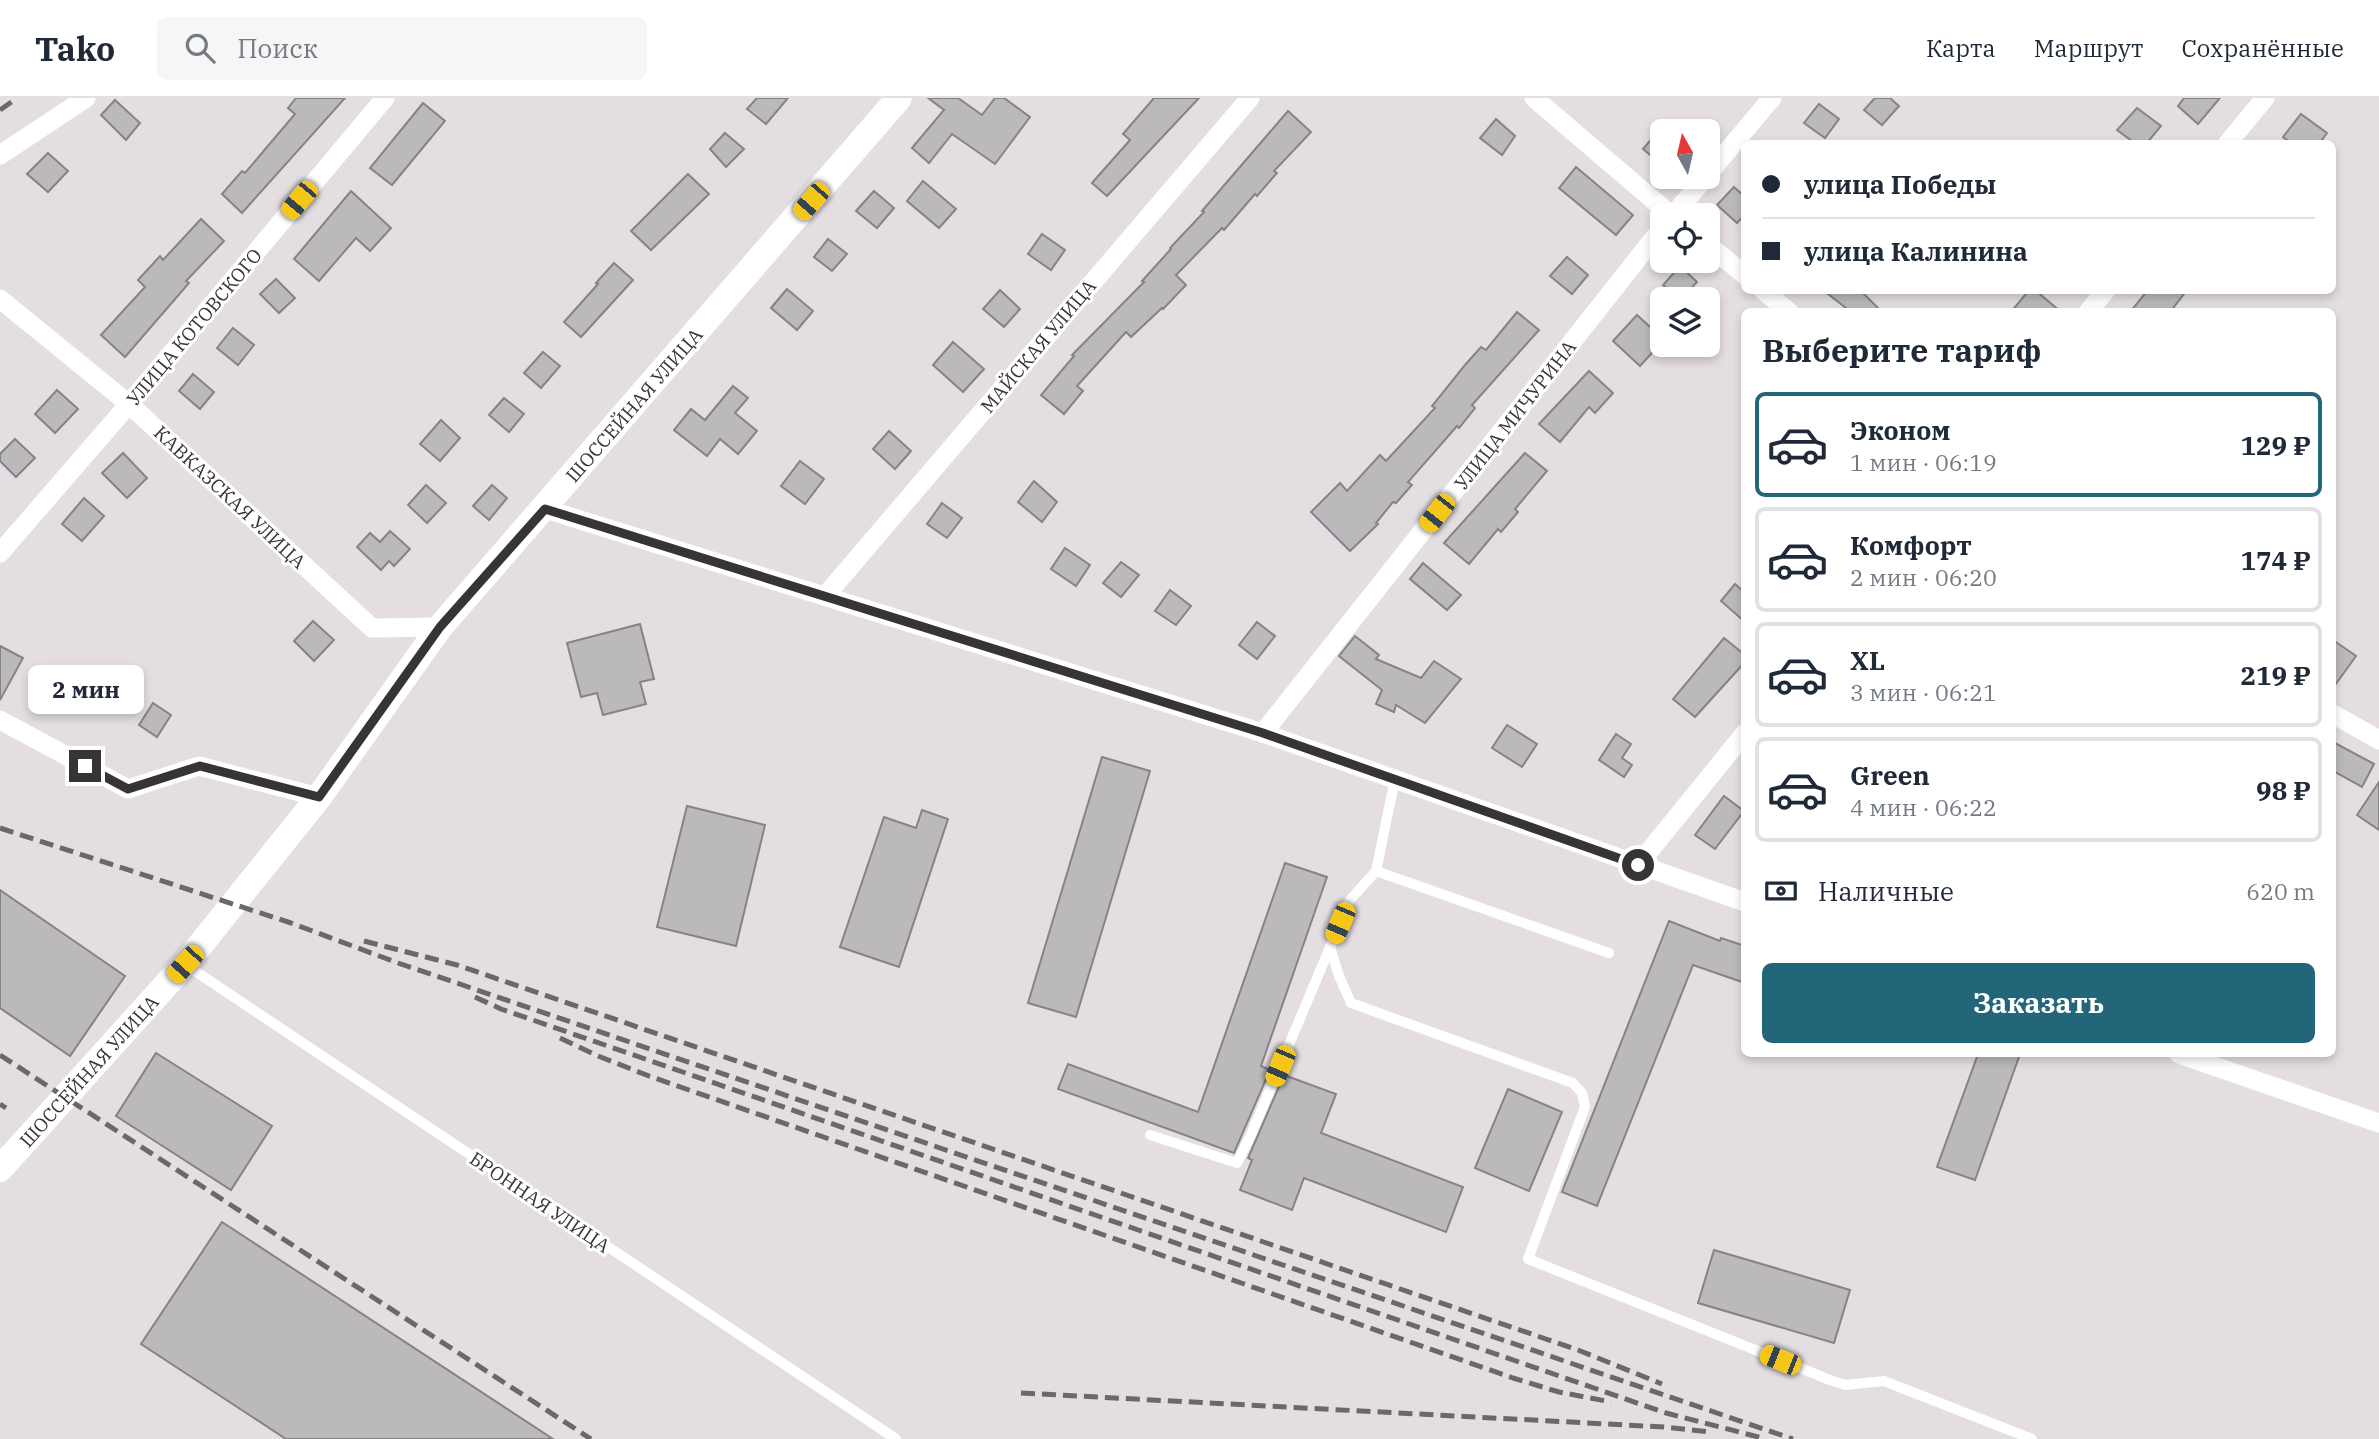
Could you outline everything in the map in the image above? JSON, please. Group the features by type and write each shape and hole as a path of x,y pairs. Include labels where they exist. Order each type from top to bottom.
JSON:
{"main road":[{"name":"ШОССЕЙНАЯ УЛИЦА","path":"0,1169 185,964 319,797 440,627 899,98"}],"street":[{"path":"0,155 86,98"},
{"name":"УЛИЦА КОТОВСКОГО","path":"0,552 129,404 385,98"},
{"name":"МАЙСКАЯ УЛИЦА","path":"826,595 1250,98"},
{"path":"1534,98 1658,203"},
{"path":"1720,160 1772,98"},
{"path":"2230,140 2265,98"},
{"path":"1682,203 1695,189"},
{"name":"УЛИЦА МИЧУРИНА","path":"1263,733 1650,243"},
{"path":"1720,255 1741,272"},
{"path":"1768,294 1784,308"},
{"path":"2091,308 2103,294"},
{"name":"КАВКАЗСКАЯ УЛИЦА","path":"0,299 129,404 372,628 440,627"},
{"path":"545,509 1263,733 1741,901"},
{"path":"2336,716 2379,740"},
{"path":"0,720 128,789 200,766 319,797"},
{"path":"1638,865 1741,738"},
{"path":"2188,1057 2379,1123"}],"lane":[{"path":"1150,1135 1237,1163 1350,900 1376,871 1395,779"},
{"path":"1376,871 1609,953"},
{"path":"1330,947 1351,1003 1573,1083 1582,1093 1585,1107 1528,1259 1830,1380 1845,1385 1884,1381 2032,1439"},
{"name":"БРОННАЯ УЛИЦА","path":"185,964 896,1439"}],"building":[{"path":"296,98 345,98 242,213 222,194 242,171 245,173 295,114 288,108"},
{"path":"757,98 788,98 766,124 747,109"},
{"path":"928,98 958,98 982,115 995,98 1004,98 1030,117 995,164 952,134 929,163 912,148 944,110"},
{"path":"1154,98 1199,98 1107,196 1092,183 1130,140 1123,134"},
{"path":"1875,98 1890,98 1899,106 1882,125 1864,110"},
{"path":"2184,98 2220,98 2198,124 2178,106"},
{"path":"115,100 140,123 126,140 101,115"},
{"path":"423,103 445,121 392,185 370,168"},
{"path":"1819,104 1839,119 1825,138 1804,123"},
{"path":"2137,108 2161,126 2149,140 2131,140 2117,130"},
{"path":"1288,111 1311,132 1274,171 1277,173 1257,196 1255,194 1224,230 1222,228 1176,275 1186,285 1131,337 1126,332 1077,386 1083,391 1064,414 1041,395 1074,356 1072,355 1144,282 1142,281"},
{"path":"2301,114 2327,133 2322,140 2287,140 2283,137"},
{"path":"1496,119 1515,136 1502,155 1480,138"},
{"path":"725,133 744,149 726,167 710,149"},
{"path":"1650,141 1650,155 1643,149"},
{"path":"48,153 68,171 48,192 27,174"},
{"path":"1576,167 1633,215 1616,235 1559,188"},
{"path":"688,174 709,194 651,250 631,231"},
{"path":"923,181 956,209 939,228 907,201"},
{"path":"1734,187 1741,193 1741,218 1737,223 1720,208 1719,203"},
{"path":"351,191 391,228 370,251 356,238 319,281 294,259"},
{"path":"874,191 894,208 877,228 856,211"},
{"path":"201,219 224,241 186,281 189,283 125,357 101,335 145,287 138,280 160,256 163,260"},
{"path":"1042,234 1065,250 1051,270 1028,254"},
{"path":"828,239 847,254 832,271 814,257"},
{"path":"1567,257 1588,275 1572,294 1550,276"},
{"path":"614,263 633,280 581,337 564,322"},
{"path":"1674,273 1687,273 1697,282 1692,287 1663,285"},
{"path":"276,279 295,298 279,313 260,294"},
{"path":"787,289 813,311 797,330 771,308"},
{"path":"1000,290 1020,309 1004,327 983,309"},
{"path":"1828,294 1864,294 1878,308 1846,308"},
{"path":"2026,294 2040,294 2056,308 2014,308"},
{"path":"2145,294 2184,294 2173,308 2133,308"},
{"path":"1517,312 1539,330 1472,405 1475,408 1459,428 1457,426 1408,482 1412,485 1396,503 1393,502 1376,523 1378,524 1350,551 1311,512 1340,483 1347,491 1380,455 1386,461 1435,408 1432,406 1465,365 1481,347 1486,350"},
{"path":"1637,315 1650,327 1650,355 1640,366 1613,341"},
{"path":"233,328 254,345 238,365 217,348"},
{"path":"953,342 984,369 963,392 933,365"},
{"path":"543,352 560,366 541,388 524,373"},
{"path":"1589,371 1613,393 1595,413 1589,407 1560,442 1539,424"},
{"path":"193,374 214,392 200,409 179,391"},
{"path":"733,386 748,398 735,413 757,431 738,454 720,439 707,456 674,430 691,409 705,420"},
{"path":"57,390 78,409 55,433 35,414"},
{"path":"504,398 524,414 509,432 489,415"},
{"path":"441,420 460,438 440,461 420,444"},
{"path":"889,431 911,451 895,469 873,449"},
{"path":"15,439 35,458 16,477 0,461 0,454"},
{"path":"123,453 147,478 127,498 102,473"},
{"path":"1525,453 1547,471 1515,509 1518,512 1501,532 1498,529 1469,564 1444,543"},
{"path":"800,461 824,479 805,504 781,486"},
{"path":"1034,481 1057,502 1042,522 1018,502"},
{"path":"426,485 446,503 427,523 408,505"},
{"path":"492,485 507,498 489,520 473,506"},
{"path":"84,498 104,516 82,541 62,524"},
{"path":"942,503 962,518 947,538 927,524"},
{"path":"390,531 410,549 394,566 389,561 381,570 357,547 370,533 380,542"},
{"path":"1065,548 1090,565 1076,586 1051,569"},
{"path":"1121,562 1139,575 1121,597 1103,583"},
{"path":"1423,563 1461,595 1447,610 1410,579"},
{"path":"1735,584 1741,589 1741,618 1721,601"},
{"path":"1170,590 1191,606 1176,625 1155,611"},
{"path":"313,621 334,640 314,661 294,641"},
{"path":"1257,622 1275,636 1257,659 1239,645"},
{"path":"640,624 654,679 640,682 646,704 603,715 597,693 581,697 567,643"},
{"path":"1355,636 1379,655 1376,659 1421,678 1434,661 1461,679 1425,723 1396,705 1394,712 1376,704 1382,690 1339,656"},
{"path":"1724,638 1741,652 1741,666 1695,717 1673,699"},
{"path":"2336,642 2356,656 2336,684"},
{"path":"0,646 23,658 0,700"},
{"path":"63,668 102,690 91,709 52,688"},
{"path":"153,703 171,715 157,737 139,725"},
{"path":"1507,725 1537,744 1522,767 1492,748"},
{"path":"1616,734 1631,744 1622,758 1632,765 1624,777 1599,760"},
{"path":"2336,744 2374,764 2362,787 2336,773"},
{"path":"1102,757 1150,771 1076,1017 1028,1003"},
{"path":"2379,782 2379,830 2357,815"},
{"path":"1724,796 1741,809 1741,815 1715,849 1695,835"},
{"path":"687,806 765,825 736,946 657,927"},
{"path":"922,810 948,819 899,967 840,947 884,817 916,828"},
{"path":"1285,863 1327,877 1261,1066 1270,1070 1234,1153 1058,1089 1068,1064 1198,1112"},
{"path":"0,890 125,976 70,1056 0,1008"},
{"path":"1669,921 1720,941 1721,938 1741,945 1741,982 1693,965 1597,1206 1562,1192"},
{"path":"156,1053 272,1126 231,1190 116,1116"},
{"path":"1977,1057 2019,1057 1975,1180 1937,1167"},
{"path":"1284,1075 1336,1094 1321,1133 1463,1187 1446,1232 1304,1178 1292,1210 1240,1190 1252,1160 1248,1158"},
{"path":"1508,1089 1562,1112 1529,1191 1475,1168"},
{"path":"222,1222 553,1439 286,1439 141,1344"},
{"path":"1714,1250 1850,1290 1834,1343 1698,1303"}],"railway":[{"path":"0,110 17,98"},
{"path":"0,828 291,923 398,963 1793,1439"},
{"path":"364,941 457,965 1578,1350 1662,1384"},
{"path":"475,997 501,1009 1666,1413 1766,1439"},
{"path":"560,1038 649,1076 1513,1378 1559,1392 1611,1402"},
{"path":"0,1055 591,1439"},
{"path":"0,1104 6,1108"},
{"path":"1021,1393 1664,1427 1711,1432"}],"route":[{"path":"85,766 128,789 200,766 319,797 440,627 545,509 1263,733 1638,865"}]}
